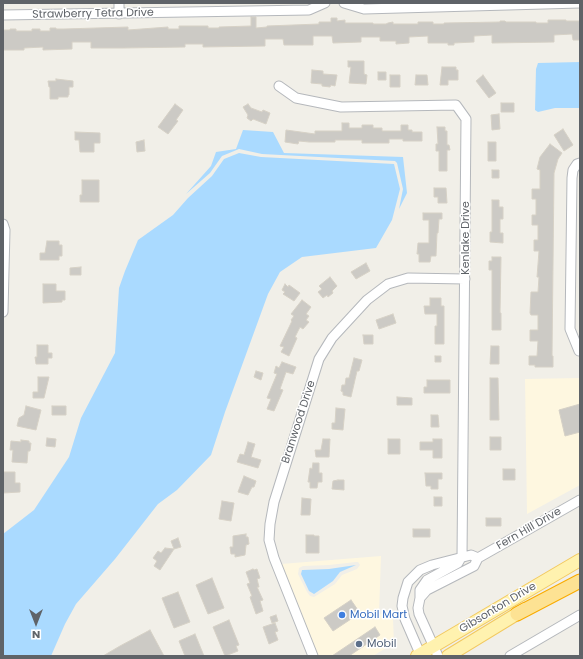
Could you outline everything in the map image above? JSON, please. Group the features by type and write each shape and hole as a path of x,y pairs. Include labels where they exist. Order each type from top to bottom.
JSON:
{"highway":[{"path":"517,614 580,581"}],"main road":[{"name":"Gibsonton Drive","path":"419,655 436,651 580,560"},
{"name":"Gibsonton Drive","path":"448,656 580,577"}],"street":[{"path":"119,3 119,14"},
{"name":"Strawberry Tetra Drive","path":"3,15 309,10 325,3"},
{"path":"344,3 364,9 580,3"},
{"name":"Kenlake Drive","path":"279,86 296,98 340,107 456,105 466,119 462,556"},
{"path":"579,352 570,329 576,251 572,178 573,170 577,164 580,163"},
{"path":"3,224 5,230 3,312"},
{"name":"Branwood Drive","path":"313,656 274,558 269,540 274,502 319,359 332,338 367,300 388,284 408,278 465,279"},
{"name":"Fern Hill Drive","path":"420,598 427,590 474,566 478,558 580,500"},
{"path":"419,655 405,619 402,606 402,598 408,582 420,570 432,565 462,556 471,555 478,558"},
{"path":"436,651 419,614 418,608 420,590 427,580 458,563 462,556"},
{"path":"510,656 580,615"}],"shaded area":[{"path":"580,378 580,485 527,514 525,379"},
{"path":"381,556 379,614 395,613 393,619 394,643 373,656 318,656 281,564","holes":["358,562 360,565 357,569 342,575 335,584 314,597 310,596 307,592 298,574 299,568 303,566"]}],"water":[{"path":"580,62 580,108 555,108 538,112 535,110 536,69 538,63"},
{"path":"243,130 273,132 284,153 403,157 407,193 399,209 403,189 397,163 395,161 262,154 239,149 222,156 210,173 186,194 211,166 216,152 236,149"},
{"path":"239,153 261,157 394,164 400,189 392,220 376,248 302,257 280,272 268,294 211,455 177,490 158,504 115,559 76,604 65,624 51,656 3,656 3,534 34,510 69,457 81,418 115,353 119,288 138,240 173,215 188,198 212,176 224,159"},
{"path":"356,565 340,572 333,581 314,594 309,591 301,574 302,570 329,569"}],"building":[{"path":"251,17 256,17 256,28 267,26 319,24 319,22 331,22 331,18 337,18 337,21 345,20 345,23 373,24 386,24 393,22 393,24 418,24 418,22 433,22 433,24 444,24 500,21 548,23 548,20 566,20 580,21 580,40 573,40 572,34 554,35 554,42 492,43 492,35 474,36 474,42 454,43 454,45 448,45 448,43 428,43 428,36 409,37 409,43 396,44 396,41 380,41 380,37 361,37 361,42 333,43 332,36 313,36 313,45 284,45 283,39 265,39 265,46 203,47 203,44 185,44 185,47 91,48 91,42 72,42 72,49 43,50 43,47 24,48 24,50 3,50 3,30 10,29 16,29 16,31 32,31 32,29 40,29 40,31 50,31 50,28 128,27 128,30 168,27 168,29 179,29 179,26 208,26 208,28 219,28 251,26"},
{"path":"348,61 364,61 364,74 367,75 366,84 349,83 351,67 348,67"},
{"path":"442,67 456,67 456,70 458,70 458,80 448,80 448,85 440,85"},
{"path":"312,70 323,71 323,74 337,75 335,86 322,86 322,84 311,83"},
{"path":"378,72 386,72 386,80 378,80"},
{"path":"390,75 400,75 400,87 390,87"},
{"path":"416,75 427,75 428,85 415,85"},
{"path":"483,75 496,93 489,98 476,81"},
{"path":"56,79 73,81 73,87 69,87 68,97 50,99 50,87 48,81 56,81"},
{"path":"501,103 514,103 514,112 501,112"},
{"path":"175,104 183,110 176,120 178,121 168,134 158,127"},
{"path":"248,104 251,108 270,113 266,124 253,119 251,121 247,118 248,115 243,107"},
{"path":"499,114 500,129 492,130 491,115"},
{"path":"342,123 349,123 349,128 362,128 362,125 373,125 373,128 382,128 382,131 401,131 401,125 408,125 408,130 412,130 412,132 422,132 422,141 389,139 389,143 362,143 362,140 335,140 335,142 299,141 298,144 285,142 286,130 315,134 315,131 342,131"},
{"path":"437,127 445,127 445,131 447,131 447,145 449,145 450,150 447,150 447,171 439,171 439,151 436,151 436,144 438,144"},
{"path":"563,129 573,145 564,151 554,135"},
{"path":"75,132 100,133 100,143 94,143 94,152 80,152 79,140 75,140"},
{"path":"144,140 145,151 137,152 136,142"},
{"path":"488,142 496,142 496,161 488,161"},
{"path":"550,144 562,153 558,159 554,173 553,367 535,367 535,365 529,365 529,356 537,356 538,341 530,341 530,330 538,330 538,315 531,315 530,313 531,292 538,292 539,277 537,277 539,251 534,251 534,240 538,240 538,225 532,225 532,215 536,215 536,199 532,199 532,189 540,189 540,170 537,169 540,157"},
{"path":"492,170 499,170 499,178 492,178"},
{"path":"82,180 99,180 99,202 80,202 80,195 82,195"},
{"path":"434,188 446,188 447,203 438,203 438,197 434,197"},
{"path":"492,200 499,200 499,207 503,207 503,219 500,219 500,233 503,233 503,243 490,242 490,232 492,232"},
{"path":"423,213 442,213 442,219 439,219 437,233 436,256 431,256 430,262 419,262 419,254 417,254 418,243 429,243 429,220 423,220"},
{"path":"47,241 59,241 59,245 62,245 62,256 59,256 59,260 40,260 40,253 45,253"},
{"path":"492,257 501,257 501,330 492,330 492,270 489,270 489,261 492,261"},
{"path":"366,263 370,271 356,279 351,272"},
{"path":"81,267 81,275 70,275 70,268"},
{"path":"330,277 337,286 332,291 333,293 328,297 327,295 323,298 318,292 322,289 319,286"},
{"path":"43,284 56,284 56,291 65,291 65,300 62,300 62,302 43,303"},
{"path":"285,284 288,287 289,285 300,293 294,301 283,294 285,292 282,290"},
{"path":"430,298 441,298 441,306 444,306 444,344 435,344 437,314 425,314 424,306 430,306"},
{"path":"302,300 311,307 306,314 309,316 306,320 309,322 303,329 300,327 289,356 281,352 284,347 280,346 294,316 291,314"},
{"path":"393,314 396,323 379,329 376,320"},
{"path":"363,335 373,335 373,344 364,344"},
{"path":"37,345 48,345 48,353 52,353 52,358 48,358 48,364 36,364 35,357 37,357"},
{"path":"491,346 499,346 499,364 490,364"},
{"path":"435,356 441,356 441,362 435,362"},
{"path":"354,358 362,360 359,371 357,371 351,397 343,395 343,392 341,391 342,385 345,385 346,378 349,378"},
{"path":"282,362 296,367 293,374 286,372 280,389 283,390 274,411 267,409 271,399 267,398 277,374 274,373 276,366 279,368"},
{"path":"256,371 263,373 261,380 254,377"},
{"path":"38,377 49,377 44,398 33,398 33,392 38,392"},
{"path":"490,378 498,378 499,420 490,420"},
{"path":"427,380 450,380 450,393 424,393 424,387 427,387"},
{"path":"397,397 412,398 412,405 397,405"},
{"path":"580,404 580,432 565,436 559,410"},
{"path":"26,406 41,410 36,430 17,426 19,418 24,415"},
{"path":"52,406 66,406 66,415 52,415"},
{"path":"336,408 345,409 343,430 332,429 332,423 335,423"},
{"path":"431,415 438,415 439,427 431,427"},
{"path":"490,437 501,437 501,450 490,450"},
{"path":"47,438 56,439 55,447 46,446"},
{"path":"323,439 330,439 329,457 316,457 315,450 321,450"},
{"path":"388,439 400,439 400,454 388,454"},
{"path":"433,439 442,439 442,458 433,458 433,450 420,450 420,442 433,442"},
{"path":"21,440 29,441 29,443 31,443 30,451 28,451 27,463 12,462 13,450 10,450 11,441 21,442"},
{"path":"248,442 255,444 251,457 261,460 258,468 237,462 240,454 244,455"},
{"path":"313,463 319,463 319,473 322,473 322,482 318,482 317,488 310,488 310,482 308,482 310,468 312,469"},
{"path":"503,469 515,469 515,480 503,480"},
{"path":"3,472 15,472 15,483 20,483 20,492 3,493"},
{"path":"425,473 442,473 442,479 438,479 438,489 431,489 431,486 426,486"},
{"path":"244,476 256,481 254,487 252,487 248,495 238,492"},
{"path":"344,480 344,490 332,489 333,481"},
{"path":"434,497 442,497 442,506 434,506"},
{"path":"302,498 311,499 310,515 301,515"},
{"path":"222,501 234,503 231,521 219,519"},
{"path":"486,518 501,518 501,526 486,526"},
{"path":"413,529 430,529 430,537 413,537"},
{"path":"246,534 249,544 246,545 245,555 235,557 235,554 231,554 230,547 233,547 233,536"},
{"path":"306,535 319,536 319,553 306,553"},
{"path":"178,538 181,547 174,549 171,541"},
{"path":"165,548 174,549 160,570 154,566 157,561 153,558 158,551 161,553"},
{"path":"257,569 260,578 257,579 259,587 257,587 263,600 260,601 263,611 256,614 250,597 252,596 247,584 250,583 246,572"},
{"path":"212,578 224,608 208,614 196,585"},
{"path":"178,592 190,622 174,628 162,598"},
{"name":"Mobil Mart","path":"351,600 360,613 333,631 324,618"},
{"path":"276,615 278,621 272,623 270,617"},
{"path":"229,620 239,645 236,646 238,651 225,656 213,627"},
{"path":"275,623 278,631 275,632 278,640 269,644 263,627"},
{"name":"Mobil","path":"375,627 380,635 349,656 332,656"},
{"path":"150,630 164,656 103,656 120,646"},
{"path":"195,634 204,656 185,656 179,641"}],"place":[{"name":"Mobil Mart","path":"342,615"},
{"name":"Mobil","path":"359,644"}]}
